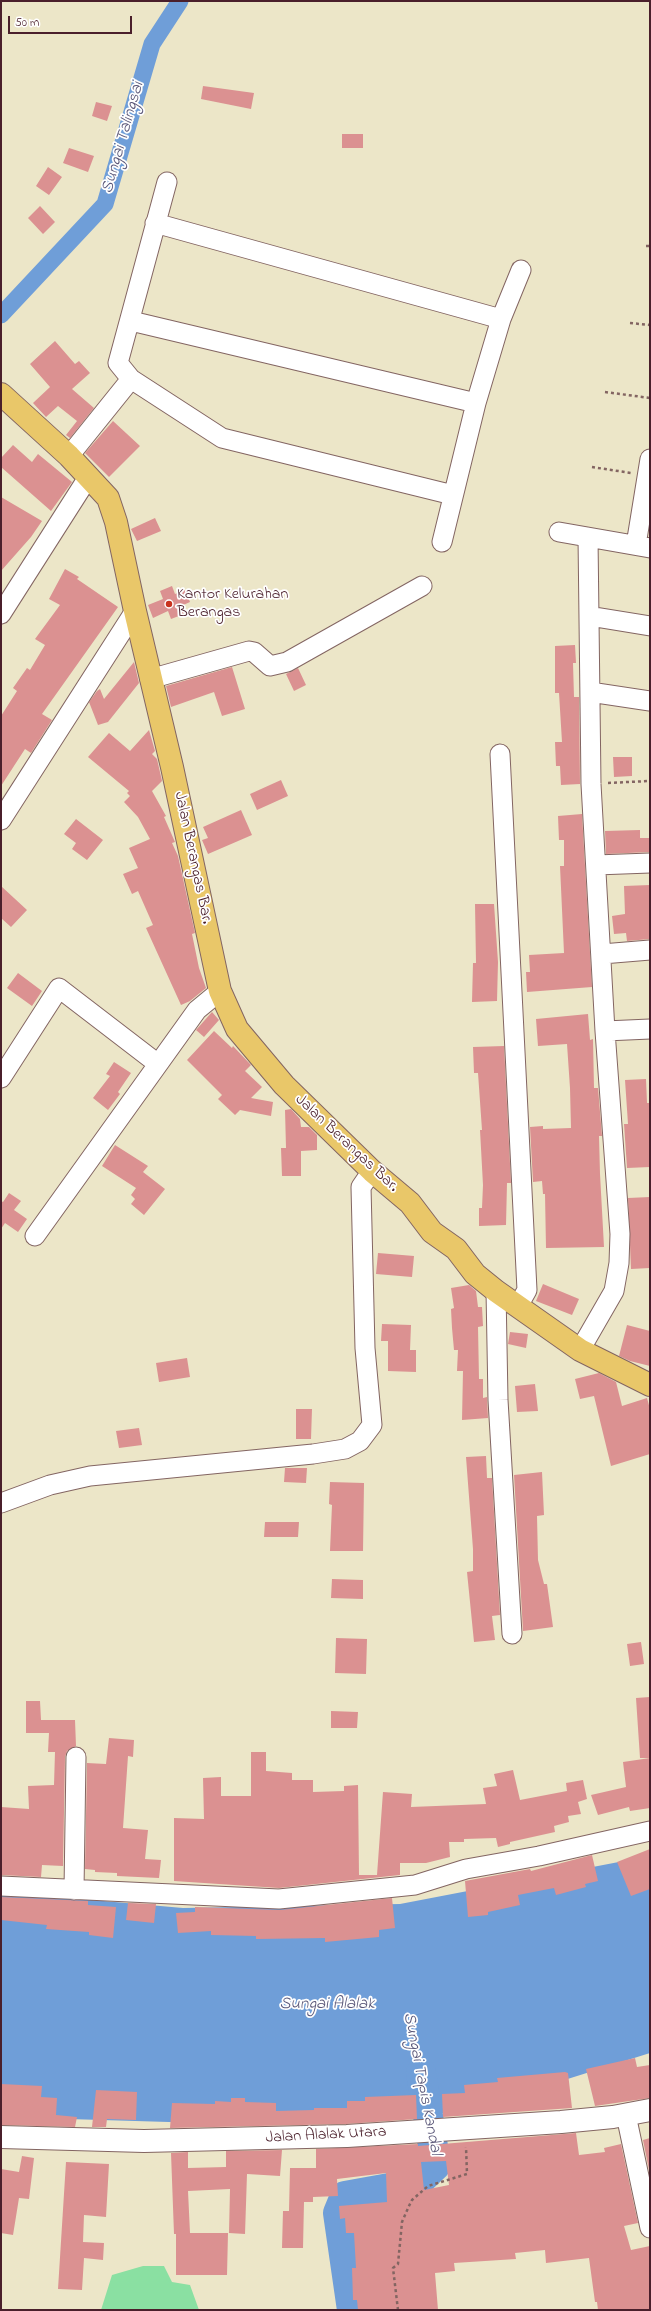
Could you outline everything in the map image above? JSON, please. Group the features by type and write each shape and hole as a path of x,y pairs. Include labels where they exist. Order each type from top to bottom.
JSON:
{"main road":[{"name":"Jalan Berangas Bar.","path":"1,394 70,456 108,498 116,522 150,680 195,870 220,992 231,1020 254,1051 284,1085 372,1171 410,1203 432,1232 456,1249 475,1274 496,1291 580,1350 650,1385"}],"street":[{"path":"166,182 131,321 118,363 131,379 222,438 453,495"},
{"path":"155,224 501,319"},
{"path":"442,542 476,403 501,319 521,270"},
{"path":"131,321 476,403"},
{"path":"70,456 131,379"},
{"path":"559,532 643,546 649,470"},
{"path":"1,614 89,476"},
{"path":"580,1350 614,1291 619,1263 620,1234 605,1031 592,784 588,537"},
{"path":"150,680 249,651 254,652 270,666 287,662 422,586"},
{"path":"1,820 135,611"},
{"path":"589,616 650,626"},
{"path":"590,692 650,701"},
{"path":"500,754 527,1290 518,1306"},
{"path":"596,865 650,863"},
{"path":"602,954 650,950"},
{"path":"1,1078 59,988 158,1064"},
{"path":"35,1236 197,1010 220,992"},
{"path":"605,1031 650,1030"},
{"path":"1,1503 50,1485 90,1476 313,1454 345,1449 360,1441 372,1425 365,1348 361,1187 372,1171"},
{"path":"496,1291 498,1400 512,1634"},
{"path":"74,1890 76,1757"},
{"path":"1,1886 279,1899 370,1891 415,1885 466,1869 539,1856 650,1830"},
{"name":"Jalan Alalak Utara","path":"1,2137 144,2141 220,2140 464,2129 561,2122 626,2115 650,2110"},
{"path":"626,2115 650,2228"}],"path":[{"path":"630,323 650,325"},
{"path":"605,392 650,398"},
{"path":"592,467 649,470"},
{"path":"592,784 649,781"},
{"path":"398,2310 393,2268 398,2264 399,2241 404,2217 412,2200 428,2186 467,2174 464,2129"}],"green space":[{"path":"143,2266 164,2266 172,2282 190,2285 199,2310 101,2310 112,2275"}],"water":[{"name":"Sungai Alalak","path":"650,1856 650,2053 463,2112 236,2124 68,2119 1,2114 1,1892 183,1908 400,1904"}],"building":[{"path":"203,86 254,93 251,109 201,99"},
{"path":"96,102 112,106 107,121 92,116"},
{"path":"342,134 363,134 363,148 342,148"},
{"path":"69,148 94,156 88,172 63,163"},
{"path":"48,167 62,177 49,195 36,186"},
{"path":"40,206 55,222 43,234 28,218"},
{"path":"55,341 75,364 79,361 90,373 72,389 94,408 70,438 66,435 77,421 58,406 46,417 33,403 50,387 30,364"},
{"path":"113,421 140,446 109,477 85,453"},
{"path":"13,445 32,462 38,454 72,482 51,511 1,467 1,458"},
{"path":"1,497 42,521 31,537 1,571"},
{"path":"155,518 161,531 137,541 131,529"},
{"path":"65,569 79,577 77,579 118,607 42,714 52,720 31,753 25,749 1,786 1,716 17,691 13,688 27,668 30,670 45,645 35,639 60,605 49,599"},
{"name":"Kantor Kelurahan Berangas","path":"172,586 175,594 185,590 190,602 181,606 184,614 171,619 168,611 153,618 148,605 163,599 160,591"},
{"path":"575,645 576,663 573,663 574,697 579,697 580,784 561,785 560,766 556,766 555,742 562,742 559,693 555,693 555,646"},
{"path":"134,662 139,683 108,722 98,725 89,702 100,689 104,699"},
{"path":"232,667 245,709 222,716 214,692 171,707 166,686"},
{"path":"298,668 306,685 294,691 286,674"},
{"path":"149,730 155,751 152,754 157,759 162,781 152,791 166,816 164,817 175,842 172,843 178,856 195,933 192,934 199,968 206,988 190,1001 181,1005 146,928 153,925 138,891 132,894 123,874 138,868 129,848 150,839 138,817 124,802 130,796 127,793 129,791 88,757 109,733 130,751"},
{"path":"613,757 632,757 632,776 614,777"},
{"path":"281,780 288,796 257,810 250,794"},
{"path":"241,810 252,835 208,854 202,840 208,838 203,827"},
{"path":"582,814 592,987 527,992 526,972 530,972 529,955 564,953 560,866 564,866 564,840 559,840 558,816"},
{"path":"76,819 103,840 87,860 72,849 76,843 64,834"},
{"path":"640,830 640,838 650,838 650,852 606,854 605,831"},
{"path":"650,885 650,939 627,941 626,933 614,934 612,916 625,914 624,886"},
{"path":"1,886 27,910 11,927 1,918"},
{"path":"475,904 494,904 498,962 497,1001 472,1002 473,963 476,963"},
{"path":"18,973 42,991 32,1006 7,988"},
{"path":"212,1012 219,1020 204,1037 196,1030"},
{"path":"588,1014 590,1040 593,1039 594,1088 598,1088 602,1136 599,1136 604,1247 546,1248 545,1194 543,1194 542,1181 533,1182 530,1127 543,1126 543,1129 571,1128 570,1088 567,1044 538,1046 536,1019"},
{"path":"214,1031 232,1048 233,1046 251,1065 245,1071 262,1087 251,1098 273,1102 271,1116 240,1110 235,1115 218,1099 222,1095 187,1060"},
{"path":"504,1046 511,1183 507,1183 506,1225 479,1226 479,1208 482,1208 483,1185 480,1130 482,1130 478,1073 474,1073 473,1047"},
{"path":"114,1062 131,1073 118,1092 120,1094 108,1110 93,1098 110,1076 106,1074"},
{"path":"646,1079 647,1103 650,1103 650,1167 627,1168 624,1124 628,1124 625,1080"},
{"path":"291,1109 300,1119 301,1127 309,1127 317,1135 317,1150 301,1151 301,1176 282,1176 281,1148 286,1148 285,1110"},
{"path":"115,1145 148,1166 143,1172 165,1189 144,1215 131,1204 135,1199 131,1195 136,1188 102,1166"},
{"path":"9,1193 21,1201 14,1210 27,1219 18,1232 5,1223 1,1229 1,1201 3,1202"},
{"path":"650,1197 650,1268 631,1269 628,1198"},
{"path":"378,1253 414,1256 412,1277 376,1274"},
{"path":"543,1284 579,1299 572,1315 536,1301"},
{"path":"469,1285 476,1291 478,1307 482,1307 483,1326 478,1327 479,1379 483,1379 483,1398 487,1397 488,1418 462,1420 463,1371 457,1371 458,1350 454,1350 451,1309 454,1308 451,1288"},
{"path":"382,1324 411,1325 410,1350 416,1350 416,1372 388,1371 388,1341 381,1341"},
{"path":"627,1325 650,1331 650,1366 630,1361 619,1356"},
{"path":"510,1332 528,1334 526,1348 508,1344"},
{"path":"187,1358 190,1377 159,1382 156,1363"},
{"path":"599,1373 616,1382 622,1406 647,1398 650,1409 650,1454 611,1466 594,1396 580,1399 575,1379"},
{"path":"535,1384 538,1411 517,1412 515,1386"},
{"path":"296,1409 312,1409 311,1439 296,1439"},
{"path":"139,1428 142,1445 119,1448 116,1431"},
{"path":"486,1456 487,1478 492,1478 500,1615 492,1616 495,1640 474,1642 467,1572 473,1571 473,1549 466,1457"},
{"path":"285,1468 307,1468 306,1483 284,1482"},
{"path":"542,1472 544,1515 537,1516 538,1560 544,1584 547,1584 553,1627 523,1631 514,1475"},
{"path":"330,1482 364,1483 363,1551 330,1551 332,1505 329,1504"},
{"path":"265,1522 299,1522 298,1537 264,1537"},
{"path":"332,1579 363,1580 363,1599 331,1598"},
{"path":"336,1638 367,1639 366,1674 335,1673"},
{"path":"641,1642 644,1664 630,1666 627,1644"},
{"path":"650,1697 650,1758 640,1758 636,1698"},
{"path":"26,1701 40,1701 41,1720 75,1720 76,1746 67,1751 65,1757 63,1866 42,1865 41,1877 1,1875 1,1807 29,1809 28,1786 54,1785 55,1752 48,1752 49,1733 26,1733"},
{"path":"331,1711 358,1712 357,1728 331,1728"},
{"path":"109,1738 134,1740 133,1757 128,1756 123,1828 148,1830 145,1859 161,1860 159,1878 117,1876 117,1873 95,1872 95,1870 85,1869 87,1763 106,1764"},
{"path":"251,1752 266,1752 266,1771 292,1773 292,1780 313,1780 313,1792 344,1791 344,1786 358,1785 359,1875 377,1875 383,1792 412,1794 411,1807 486,1804 483,1788 497,1786 494,1774 513,1770 520,1800 567,1791 566,1783 583,1780 587,1799 578,1802 581,1814 568,1816 569,1822 554,1826 555,1832 510,1842 510,1844 498,1847 496,1838 464,1839 464,1842 449,1842 450,1857 426,1863 400,1863 400,1875 279,1888 174,1881 174,1818 204,1819 203,1778 221,1777 221,1796 251,1796"},
{"path":"650,1758 650,1808 630,1811 629,1807 598,1815 591,1795 626,1787 623,1762"},
{"path":"650,1849 650,1889 631,1896 617,1862"},
{"path":"592,1855 598,1881 585,1884 586,1887 556,1895 554,1888 518,1895 520,1905 488,1912 488,1915 468,1917 465,1881 530,1869 531,1871"},
{"path":"1,1897 88,1901 88,1905 116,1907 113,1938 89,1935 89,1932 46,1929 47,1925 1,1920"},
{"path":"392,1898 395,1928 379,1930 379,1937 325,1942 325,1938 256,1939 256,1936 211,1935 211,1931 178,1933 176,1913 195,1912 195,1907 280,1910"},
{"path":"128,1903 156,1904 154,1923 126,1920"},
{"path":"635,2058 637,2067 650,2065 650,2098 595,2106 586,2069"},
{"path":"565,2072 568,2073 572,2108 443,2117 442,2094 465,2093 464,2085 498,2082 497,2078"},
{"path":"1,2084 42,2086 41,2097 57,2098 56,2115 77,2117 75,2127 1,2125"},
{"path":"96,2090 137,2092 136,2120 107,2119 106,2127 92,2127"},
{"path":"416,2095 417,2119 346,2124 170,2128 172,2103 215,2104 215,2101 231,2102 231,2098 245,2098 245,2102 276,2103 276,2111 314,2110 314,2108 347,2108 347,2101 365,2101 365,2097"},
{"path":"576,2133 579,2155 605,2152 604,2148 621,2144 638,2223 624,2226 631,2250 650,2246 650,2310 598,2310 597,2302 595,2302 589,2258 546,2263 545,2250 515,2253 516,2259 454,2263 455,2271 435,2273 438,2310 358,2310 357,2300 353,2300 352,2268 356,2268 354,2233 346,2233 345,2218 340,2219 339,2206 387,2202 386,2173 337,2179 338,2196 313,2197 313,2202 304,2202 303,2248 282,2248 283,2211 289,2211 290,2168 316,2168 316,2149 418,2144 418,2146","holes":["446,2161 449,2185 424,2190 421,2162"]},
{"path":"650,2138 650,2175 643,2140"},
{"path":"282,2150 280,2176 247,2174 245,2234 229,2233 230,2189 188,2191 190,2233 228,2233 227,2275 176,2275 176,2234 174,2234 171,2153 188,2152 188,2168 226,2167 226,2151"},
{"path":"22,2156 34,2158 29,2199 19,2198 13,2235 1,2233 1,2169 19,2172"},
{"path":"66,2162 109,2164 106,2217 84,2215 83,2242 104,2243 103,2260 84,2258 82,2290 58,2289"}],"waterway":[{"name":"Sungai Talingsai","path":"1,315 105,204 152,44 180,1"},
{"name":"Sungai Tapis Kandal","path":"352,2310 338,2213 345,2196 417,2183 436,2165 421,2073"}],"place":[{"name":"Kantor Kelurahan Berangas","path":"169,604"}]}
